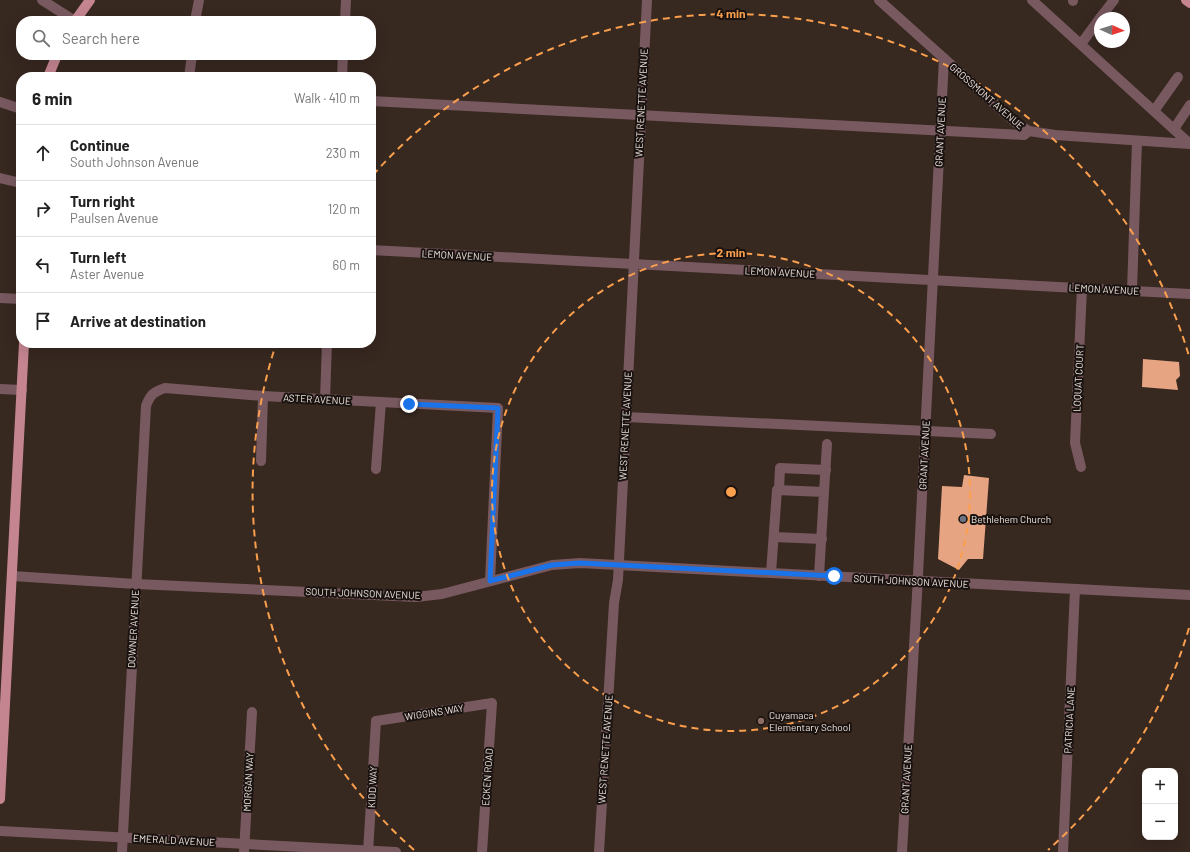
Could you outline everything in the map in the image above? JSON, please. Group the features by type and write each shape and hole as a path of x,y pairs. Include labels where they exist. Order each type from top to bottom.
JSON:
{"main road":[{"path":"79,16 90,0"},
{"path":"1186,0 1190,3"},
{"path":"50,72 54,60"},
{"path":"0,799 24,348"}],"street":[{"path":"42,0 67,16"},
{"path":"196,16 199,0"},
{"path":"345,16 346,0"},
{"name":"WEST RENETTE AVENUE","path":"599,852 614,603 619,565 647,0"},
{"name":"GROSSMONT AVENUE","path":"879,0 1016,123 1030,132 1055,136 1190,144"},
{"path":"1032,0 1190,144"},
{"path":"1105,12 1114,0"},
{"path":"1080,44 1094,26"},
{"name":"GRANT AVENUE","path":"902,852 926,431 944,58"},
{"path":"190,72 191,60"},
{"path":"342,72 343,60"},
{"path":"1154,111 1178,77"},
{"path":"376,101 1024,135 1030,132"},
{"path":"0,102 16,107"},
{"path":"1174,129 1190,105"},
{"path":"1132,291 1137,141"},
{"path":"0,178 16,182"},
{"name":"LEMON AVENUE","path":"376,250 1190,294"},
{"name":"LOQUAT COURT","path":"1081,467 1075,443 1082,288"},
{"path":"0,298 16,299"},
{"path":"324,399 328,348"},
{"name":"ASTER AVENUE","path":"146,406 155,391 165,388 263,396 498,408 490,581"},
{"path":"0,389 22,390"},
{"path":"261,461 263,396"},
{"path":"376,469 381,402"},
{"name":"DOWNER AVENUE","path":"122,852 146,406"},
{"path":"626,417 991,434"},
{"path":"819,576 827,444"},
{"path":"772,573 777,490 779,490 780,468 826,470"},
{"path":"779,490 824,492"},
{"path":"774,537 822,539"},
{"name":"SOUTH JOHNSON AVENUE","path":"12,576 136,584 416,596 442,594 552,565 580,563 1190,595"},
{"name":"PATRICIA LANE","path":"1063,852 1075,589"},
{"name":"WIGGINS WAY","path":"376,721 492,703"},
{"name":"ECKEN ROAD","path":"482,852 492,703"},
{"name":"MORGAN WAY","path":"245,848 252,712"},
{"name":"KIDD WAY","path":"368,851 376,721"},
{"name":"EMERALD AVENUE","path":"0,831 123,838 245,848 396,852"}],"building":[{"path":"1143,359 1179,362 1180,376 1176,380 1178,390 1142,387"},
{"name":"Bethlehem Church","path":"964,475 989,478 983,559 968,559 959,570 938,559 942,486 962,487"}],"place":[{"name":"Bethlehem Church","path":"963,519"},
{"name":"Cuyamaca Elementary School","path":"761,721"}],"route":[{"path":"409,404 498,408 490,581 535,568 580,563 834,576"}]}
